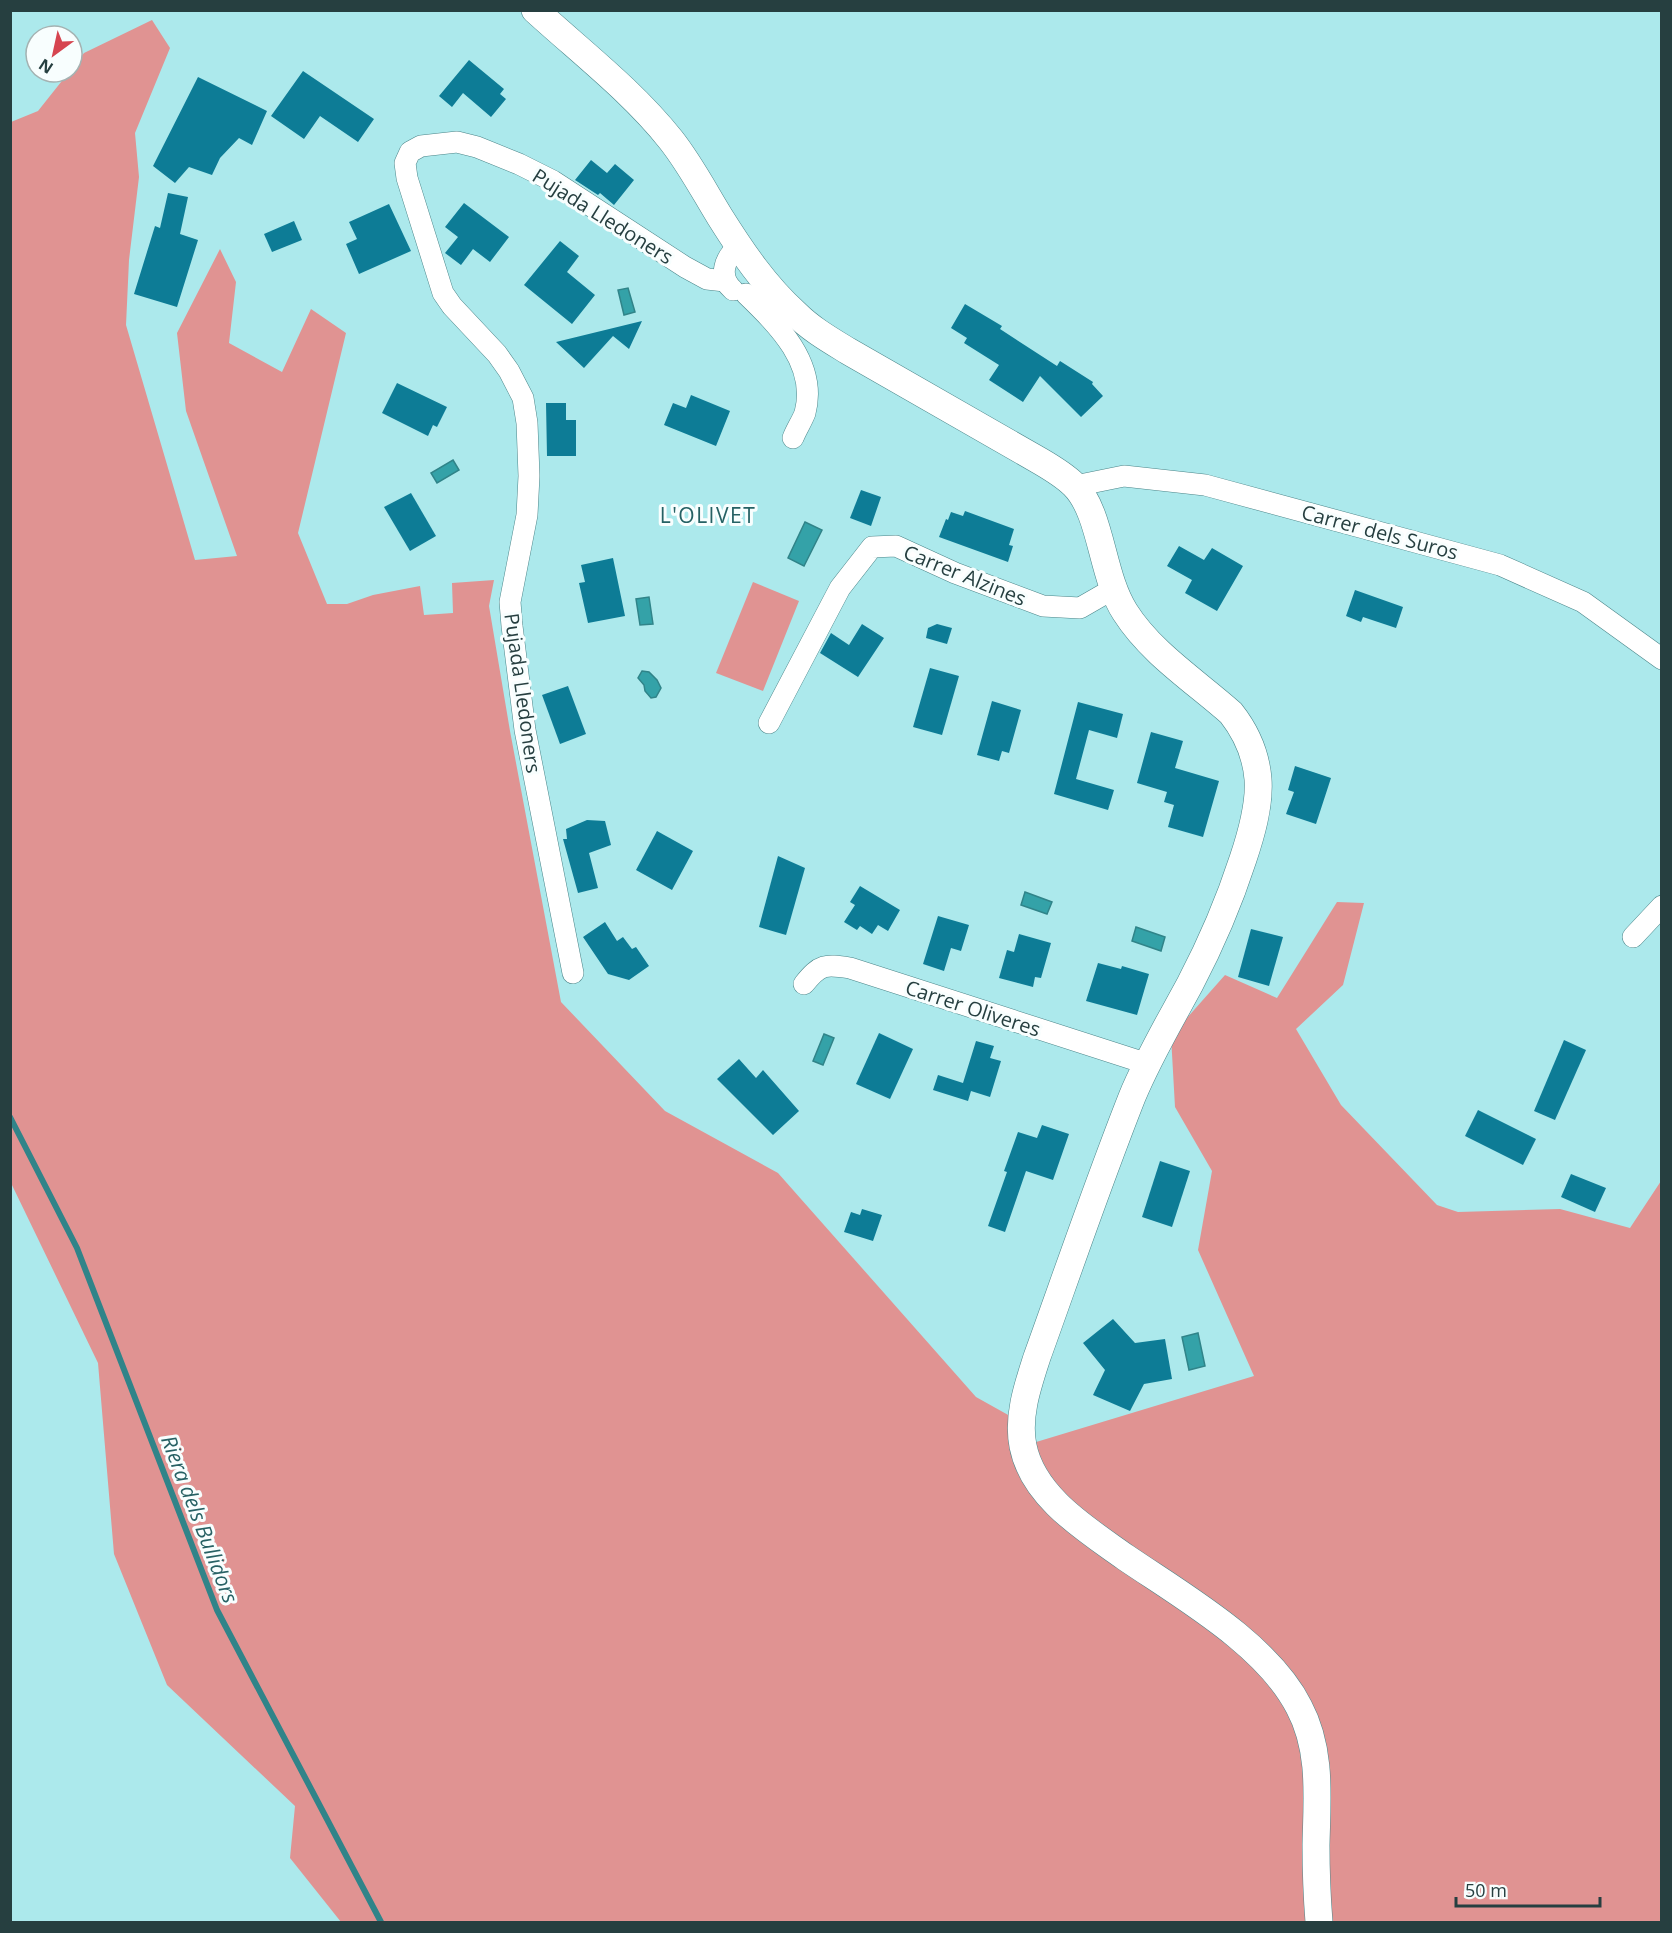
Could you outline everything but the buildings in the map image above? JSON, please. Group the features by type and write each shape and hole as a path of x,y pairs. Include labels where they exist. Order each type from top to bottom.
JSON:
{"street":[{"path":"535,10 648,113 671,141 739,246 755,288 823,335 1062,474 1075,486 1087,503 1113,589 1124,610 1139,632 1231,713 1240,724 1254,758 1258,781 1257,801 1247,848 1225,909 1133,1096 1037,1357 1025,1396 1022,1426 1023,1447 1039,1482 1057,1503 1093,1534 1232,1632 1258,1654 1289,1690 1300,1708 1314,1749 1318,1797 1316,1848 1319,1923"},
{"name":"Pujada Lledoners","path":"573,973 525,730 512,626 510,602 527,515 529,476 527,423 523,398 497,354 452,306 443,293 407,178 405,164 410,152 421,146 457,142 477,147 553,181 707,279 725,280 734,291 755,288 792,344 804,370 807,392 805,413 793,438"},
{"path":"725,280 724,273 728,258 739,246"},
{"name":"Carrer dels Suros","path":"1075,486 1124,476 1205,485 1500,565 1583,602 1662,659"},
{"name":"Carrer Alzines","path":"769,723 840,588 872,548 896,546 955,573 1043,606 1080,608 1113,589"},
{"path":"1633,937 1662,906"},
{"name":"Carrer Oliveres","path":"804,984 816,970 824,965 850,968 1148,1064"}],"shaded area":[{"path":"152,20 170,48 135,133 139,177 129,260 126,325 195,560 237,556 186,411 177,333 220,249 236,282 229,343 282,372 311,309 346,333 298,533 327,604 347,604 373,595 420,586 424,615 453,613 452,583 494,580 489,606 561,1002 665,1111 778,1173 976,1397 1010,1416 1023,1446 1254,1376 1198,1250 1212,1171 1175,1107 1171,1036 1225,975 1277,998 1337,902 1364,903 1343,985 1296,1029 1341,1105 1437,1205 1458,1212 1560,1209 1630,1228 1661,1181 1661,1922 341,1922 290,1858 295,1806 167,1685 114,1554 98,1363 11,1183 11,122 38,111 59,84 84,84 84,53"},
{"path":"753,582 799,601 763,691 716,673"}],"water":[{"path":"628,288 635,312 624,315 618,290"},
{"path":"453,460 459,470 437,483 431,473"},
{"path":"805,522 822,530 804,566 788,558"},
{"path":"649,597 653,624 640,625 636,599"},
{"path":"642,671 649,672 657,680 661,688 656,697 651,698 638,678"},
{"path":"1025,892 1052,902 1047,914 1021,905"},
{"path":"1136,927 1165,937 1161,951 1132,941"},
{"path":"824,1034 834,1038 823,1065 813,1061"},
{"path":"1198,1333 1205,1366 1189,1370 1182,1337"}],"waterway":[{"name":"Riera dels Bullidors","path":"10,1117 77,1248 217,1610 381,1922"}],"district":[{"name":"L'OLIVET","path":"708,515"}]}
